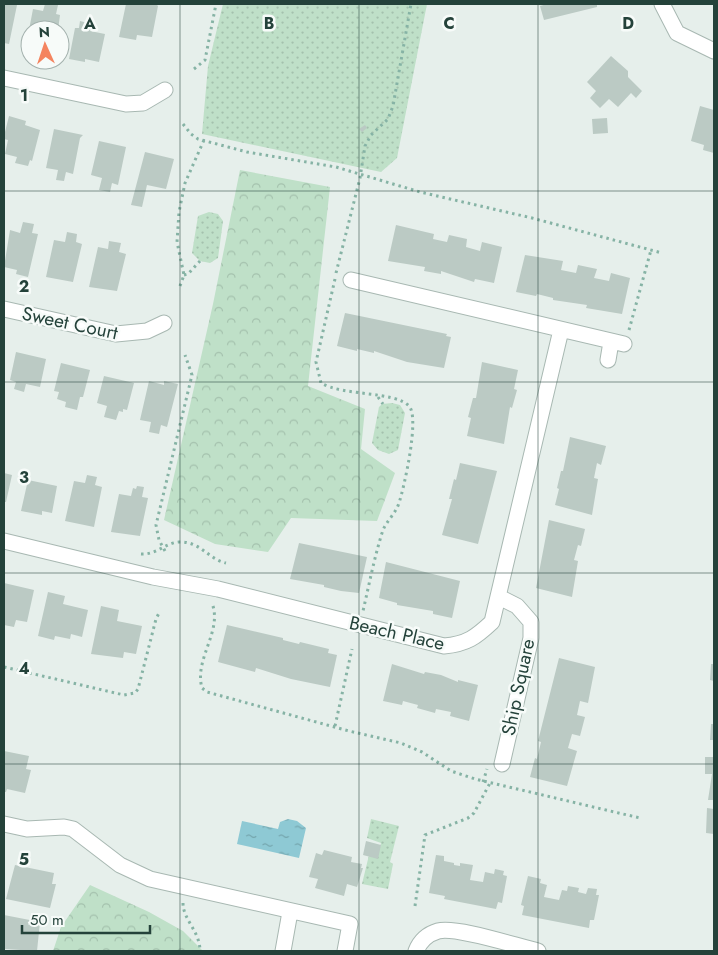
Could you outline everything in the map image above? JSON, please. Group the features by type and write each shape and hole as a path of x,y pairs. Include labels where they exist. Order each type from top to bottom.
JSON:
{"street":[{"path":"662,4 677,33 714,52"},
{"path":"4,78 126,104 144,103 165,90"},
{"path":"351,280 561,330 621,339 608,360"},
{"name":"Sweet Court","path":"4,309 116,334 147,331 164,323"},
{"name":"Beach Place","path":"4,541 153,577 218,589 444,646 461,645 479,634 492,622 561,330"},
{"name":"Ship Square","path":"494,766 531,638 531,622 517,606 499,597"},
{"path":"4,824 27,829 64,827 73,829 110,858 135,873 290,912 350,924 345,951"},
{"path":"283,951 290,912"},
{"path":"416,951 422,940 430,934 448,930 529,950"}],"path":[{"path":"194,70 205,60 216,4"},
{"path":"363,612 382,532 395,512 400,498 414,422 409,406 378,396 327,386 321,383 316,369 325,319 360,174 360,164 368,140 388,119 393,106 411,4"},
{"path":"183,124 191,134 204,140 247,152 312,162 430,195 532,218 662,253"},
{"path":"180,286 184,275 177,242 179,212 185,183 204,140"},
{"path":"621,339 651,250"},
{"path":"184,275 188,274 200,260"},
{"path":"164,549 157,533 156,525 192,375 185,355"},
{"path":"378,396 383,404"},
{"path":"141,554 149,554 177,542 193,544 218,561 226,563"},
{"path":"213,606 214,621 201,674 202,688 207,692 412,746 451,771 483,782 640,818"},
{"path":"4,667 124,695 135,693 138,689 156,618 160,611"},
{"path":"335,726 352,649"},
{"path":"483,782 494,766"},
{"path":"415,906 425,835 468,818 474,813 490,783"},
{"path":"186,887 184,910 197,934 200,951"}],"green space":[{"path":"223,4 427,4 397,158 381,172 202,134 208,66"},
{"path":"240,170 330,187 308,386 365,409 361,449 395,473 377,521 291,518 268,552 215,544 164,520 213,304"},
{"path":"209,212 218,214 223,221 218,258 210,263 200,261 192,253 198,216"},
{"path":"392,403 400,405 405,413 398,450 389,454 378,450 372,443 379,407 382,404"},
{"path":"371,819 399,826 390,862 393,864 388,889 362,884 369,855 377,857 381,843 367,838"},
{"path":"90,885 149,912 183,931 203,951 53,951 61,927"}],"water":[{"path":"288,819 297,821 306,828 299,858 237,844 242,821 278,829 280,822"}],"building":[{"path":"4,4 17,5 9,44 4,43"},
{"path":"45,4 58,5 56,14 60,15 59,20 31,20 33,9 43,11"},
{"path":"126,4 156,4 158,6 152,37 137,35 136,40 119,37"},
{"path":"547,4 597,4 597,7 544,20 540,6"},
{"path":"80,21 92,24 90,31 105,34 99,62 85,59 85,62 70,59 75,28 79,28"},
{"path":"611,56 628,71 628,77 642,91 636,98 631,93 618,107 609,99 600,108 590,98 596,91 587,82"},
{"path":"700,106 714,110 714,153 703,150 704,145 691,141"},
{"path":"9,116 26,121 25,125 40,130 32,161 30,160 28,166 15,163 17,157 5,154 8,140 4,139 4,136"},
{"path":"607,118 608,133 593,134 592,119"},
{"path":"365,125 367,128 362,132 359,129"},
{"path":"54,129 83,135 80,138 73,174 66,172 64,181 56,180 58,170 46,168"},
{"path":"99,141 126,147 118,185 112,183 110,192 99,190 102,178 91,175"},
{"path":"145,152 174,159 166,189 147,185 142,207 131,205"},
{"path":"23,222 34,224 32,233 38,234 28,277 16,274 17,270 4,267 10,230 20,233"},
{"path":"396,225 434,234 433,239 447,242 449,235 467,239 466,247 480,251 482,242 502,247 494,283 475,279 474,282 441,271 441,274 424,271 425,267 388,261"},
{"path":"67,232 77,234 76,242 82,244 73,282 46,277 54,240 65,242"},
{"path":"109,241 121,243 119,252 126,254 117,291 89,287 98,247 108,249"},
{"path":"525,255 563,261 561,270 576,273 578,265 597,269 594,278 609,281 611,273 630,278 622,314 586,308 587,305 553,300 553,298 537,294 536,296 516,292"},
{"path":"345,313 447,334 446,336 451,337 444,368 407,362 374,351 374,353 357,349 357,351 337,346"},
{"path":"16,352 46,359 40,387 26,384 24,392 14,389 16,382 10,380"},
{"path":"482,362 518,370 514,389 517,390 512,408 510,407 504,444 467,436 471,418 468,417 473,398 476,398"},
{"path":"61,363 90,370 83,397 80,397 77,410 65,407 66,402 57,399 59,392 54,391"},
{"path":"104,376 134,383 127,410 119,411 116,420 104,417 107,406 97,403"},
{"path":"149,381 164,385 164,381 178,384 167,427 161,425 159,434 149,432 151,422 140,420"},
{"path":"570,437 606,446 601,465 597,463 594,478 598,479 592,515 555,505 559,489 557,488 561,471 563,471"},
{"path":"460,463 497,471 478,544 442,535 452,499 449,499 454,479 456,480"},
{"path":"4,473 12,475 6,502 4,502"},
{"path":"87,475 97,477 95,485 102,487 94,527 65,521 74,481 85,483"},
{"path":"28,480 57,486 52,513 42,511 42,515 21,511"},
{"path":"137,486 144,487 142,497 148,498 140,536 111,532 119,494 131,496 133,488 136,489"},
{"path":"549,520 585,529 581,546 578,545 574,560 578,561 572,597 536,588"},
{"path":"299,543 367,557 359,593 341,591 324,587 324,585 290,579"},
{"path":"386,562 460,581 452,618 433,614 433,611 397,605 397,603 379,598"},
{"path":"4,583 34,590 27,622 16,620 14,627 4,625"},
{"path":"48,592 65,596 63,604 88,610 82,637 71,634 70,639 55,636 54,640 38,636"},
{"path":"101,606 119,610 117,621 142,626 136,654 124,652 123,658 91,654"},
{"path":"227,625 283,638 283,640 299,644 300,642 329,649 328,653 337,655 330,687 291,679 256,668 255,672 218,662"},
{"path":"559,658 595,667 588,703 580,701 577,715 585,717 580,736 572,734 568,748 577,751 567,786 530,777 535,758 537,759 541,742 538,741"},
{"path":"392,664 424,674 425,672 441,675 458,682 458,680 478,685 469,721 450,716 451,712 436,709 435,713 417,708 418,705 403,701 402,705 383,701"},
{"path":"711,664 714,664 714,681 710,680"},
{"path":"711,724 714,724 714,740 710,740"},
{"path":"4,751 29,756 26,769 31,770 25,793 7,789 4,792"},
{"path":"705,757 714,757 714,800 708,800 712,774 705,774"},
{"path":"707,808 714,809 714,834 706,833"},
{"path":"366,841 381,845 378,859 363,855"},
{"path":"324,850 352,857 351,862 362,864 361,868 363,868 357,887 347,884 344,896 315,888 318,879 309,877 316,853 322,855"},
{"path":"436,855 444,856 444,861 454,863 454,865 460,866 460,863 473,865 470,880 483,882 485,872 494,874 495,869 504,871 503,875 507,876 502,903 498,902 496,909 444,899 445,896 429,893"},
{"path":"15,865 54,873 52,884 56,884 50,908 6,899"},
{"path":"528,876 541,879 540,883 547,885 544,897 559,900 562,890 567,891 568,886 579,888 578,892 586,894 588,888 597,889 596,895 599,895 594,920 590,920 589,928 522,915 524,906 521,905"},
{"path":"4,915 40,922 37,951 4,949"}]}
